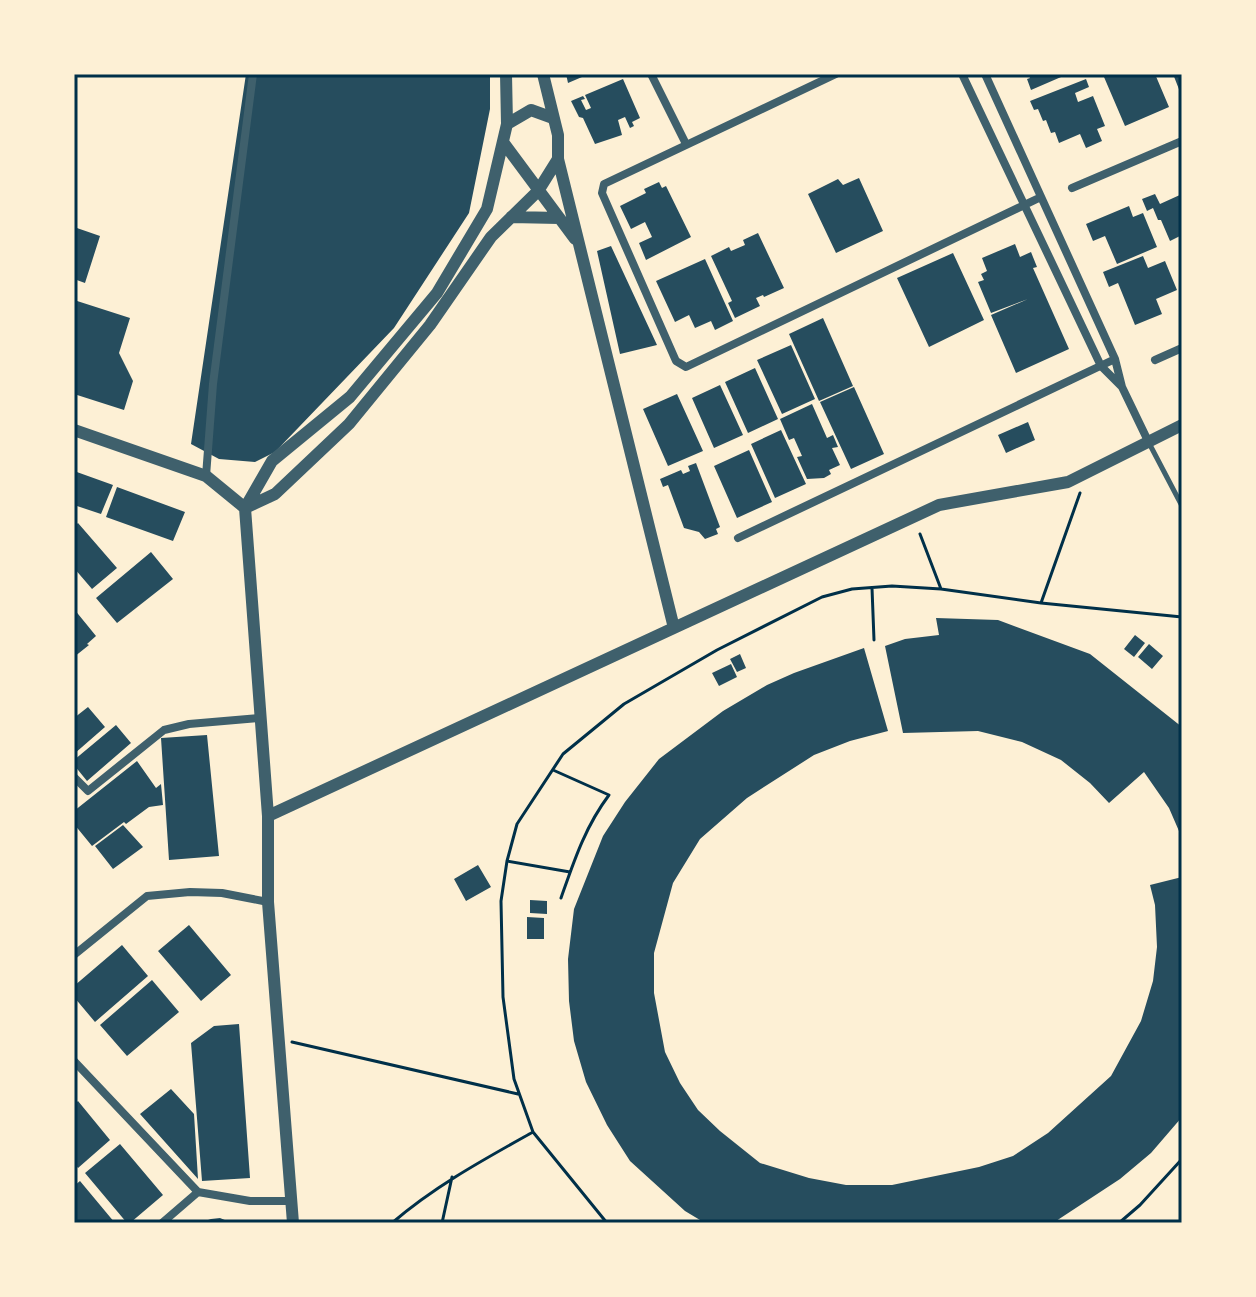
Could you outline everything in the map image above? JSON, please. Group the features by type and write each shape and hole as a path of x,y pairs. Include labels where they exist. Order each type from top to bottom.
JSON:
{"street":[{"path":"206,476 213,384 253,74"},
{"path":"293,1223 268,902 268,816 245,508 272,461 350,397 437,293 487,209 507,124 506,74"},
{"path":"543,74 558,135 558,159 674,628"},
{"path":"651,74 686,144"},
{"path":"836,74 604,184 602,193 676,361 686,367 1041,197"},
{"path":"962,74 1101,366 1122,387"},
{"path":"985,74 1115,359 1122,387 1149,443"},
{"path":"507,124 531,110 553,118"},
{"path":"1072,188 1182,141"},
{"path":"503,142 579,244"},
{"path":"245,508 275,494 349,424 430,325 491,237 538,191 558,159"},
{"path":"511,217 559,218"},
{"path":"1155,360 1182,348"},
{"path":"738,538 1115,359"},
{"path":"268,816 939,505 1068,482 1182,425"},
{"path":"74,430 206,476 245,508"},
{"path":"74,777 88,791 164,730 189,724 260,718"},
{"path":"74,955 147,896 222,893 268,902"},
{"path":"75,1064 198,1192 250,1201 291,1201"},
{"path":"162,1223 198,1192"}],"lane":[{"path":"1149,443 1182,506"}],"path":[{"path":"1041,603 1084,474"},
{"path":"920,534 941,589"},
{"path":"607,1223 533,1132 514,1079 503,997 501,901 507,861 517,824 563,754 624,704 691,665 822,597 872,586 941,589 1182,617"},
{"path":"872,586 874,640"},
{"path":"553,770 609,795 594,815 577,850 561,898"},
{"path":"507,861 570,872"},
{"path":"279,1041 306,1044 518,1094"},
{"path":"392,1223 452,1177 533,1132"},
{"path":"1119,1223 1182,1159"},
{"path":"442,1223 452,1177"}],"building":[{"path":"246,74 490,74 490,109 469,213 394,328 275,452 255,462 219,459 191,444"},
{"path":"566,74 589,74 568,83"},
{"path":"1028,74 1068,74 1031,90"},
{"path":"1110,74 1155,74 1169,107 1125,126 1104,77"},
{"path":"1173,74 1182,74 1182,97"},
{"path":"623,79 640,118 632,122 634,126 630,128 625,117 618,120 622,135 595,144 571,101 583,96 585,99 581,100 586,110 591,108 585,95"},
{"path":"1086,79 1089,87 1075,93 1078,102 1093,96 1105,126 1097,129 1102,141 1086,148 1080,134 1059,143 1055,132 1051,133 1046,120 1043,121 1030,101"},
{"path":"859,178 883,231 836,253 808,194 838,179 843,185"},
{"path":"659,182 662,188 666,186 691,237 646,260 639,243 652,237 645,222 631,229 620,206 646,193 644,189"},
{"path":"1155,194 1160,204 1182,194 1182,235 1170,241 1153,208 1147,211 1142,199"},
{"path":"1129,206 1133,217 1143,213 1157,247 1117,264 1105,236 1093,241 1086,224"},
{"path":"74,227 100,236 85,283 74,279"},
{"path":"758,233 784,288 756,298 760,306 735,318 728,303 732,301 711,256 729,247 731,251 745,245 743,240"},
{"path":"1015,244 1020,257 1031,252 1037,267 1033,268 1069,349 1016,373 991,315 1028,299 991,313 978,282 984,280 981,274 987,271 982,258"},
{"path":"611,246 657,345 620,354 597,251"},
{"path":"953,253 984,320 929,347 897,278"},
{"path":"1143,256 1148,268 1165,261 1177,290 1156,299 1162,314 1135,325 1118,283 1109,287 1103,272"},
{"path":"705,259 733,321 715,330 711,321 695,328 689,315 675,322 656,281"},
{"path":"74,300 130,318 119,353 133,381 124,410 74,394"},
{"path":"823,318 853,386 819,401 789,334"},
{"path":"791,345 815,399 782,414 757,360"},
{"path":"755,368 778,419 748,433 725,382"},
{"path":"720,385 743,435 714,448 692,398"},
{"path":"854,387 884,454 851,469 820,402"},
{"path":"677,394 703,451 668,466 643,409"},
{"path":"812,404 827,438 833,435 838,447 832,448 840,465 829,470 831,474 824,478 807,479 797,457 802,456 794,438 789,440 780,419"},
{"path":"1028,422 1035,440 1006,453 998,435"},
{"path":"781,430 806,484 775,498 751,444"},
{"path":"749,450 772,502 737,518 714,466"},
{"path":"696,463 720,527 716,529 718,534 705,539 699,532 684,528 668,485 663,487 660,479 681,470 683,474 690,471 688,466"},
{"path":"74,471 113,485 101,514 74,505"},
{"path":"117,487 185,512 173,541 106,517"},
{"path":"78,523 117,568 92,589 74,568 74,527"},
{"path":"151,552 173,579 117,623 96,598"},
{"path":"74,609 96,636 74,657"},
{"path":"936,618 998,620 1090,654 1182,727 1182,838 1169,808 1144,772 1109,803 1061,760 1022,742 978,731 903,733 885,646 905,639 939,635"},
{"path":"1135,635 1145,643 1134,657 1124,649"},
{"path":"1149,644 1163,656 1152,669 1138,657"},
{"path":"864,648 888,731 814,755 747,798 700,839 673,883 654,953 654,993 665,1052 698,1110 720,1131 760,1163 809,1178 846,1185 892,1185 979,1167 1013,1156 1048,1133 1111,1076 1141,1021 1153,981 1157,947 1155,905 1150,885 1182,877 1182,1117 1151,1153 1120,1179 1053,1223 705,1223 685,1211 630,1161 607,1125 586,1082 574,1041 568,959 574,909 603,836 659,759 723,711 767,685"},
{"path":"740,654 746,668 737,672 730,659"},
{"path":"731,664 737,677 719,686 712,673"},
{"path":"88,707 105,727 74,754 74,718"},
{"path":"116,725 131,743 87,781 74,765 74,760"},
{"path":"207,735 219,856 169,860 161,738"},
{"path":"137,761 156,788 161,784 163,805 149,807 92,846 74,824 74,811"},
{"path":"123,825 143,847 113,869 95,846"},
{"path":"478,865 491,887 466,901 454,879"},
{"path":"530,900 547,901 547,914 530,913"},
{"path":"527,917 544,918 544,939 527,939"},
{"path":"189,925 231,975 201,1001 158,951"},
{"path":"122,945 148,976 95,1022 74,997 74,986"},
{"path":"152,980 179,1012 127,1056 100,1025"},
{"path":"239,1024 250,1178 202,1181 191,1043 214,1026"},
{"path":"171,1089 194,1114 198,1179 140,1114"},
{"path":"78,1101 110,1140 78,1168 74,1163 74,1105"},
{"path":"120,1144 163,1195 130,1223 85,1173"},
{"path":"80,1181 115,1223 74,1223 74,1186"},
{"path":"220,1218 232,1223 199,1223 211,1219"}]}
